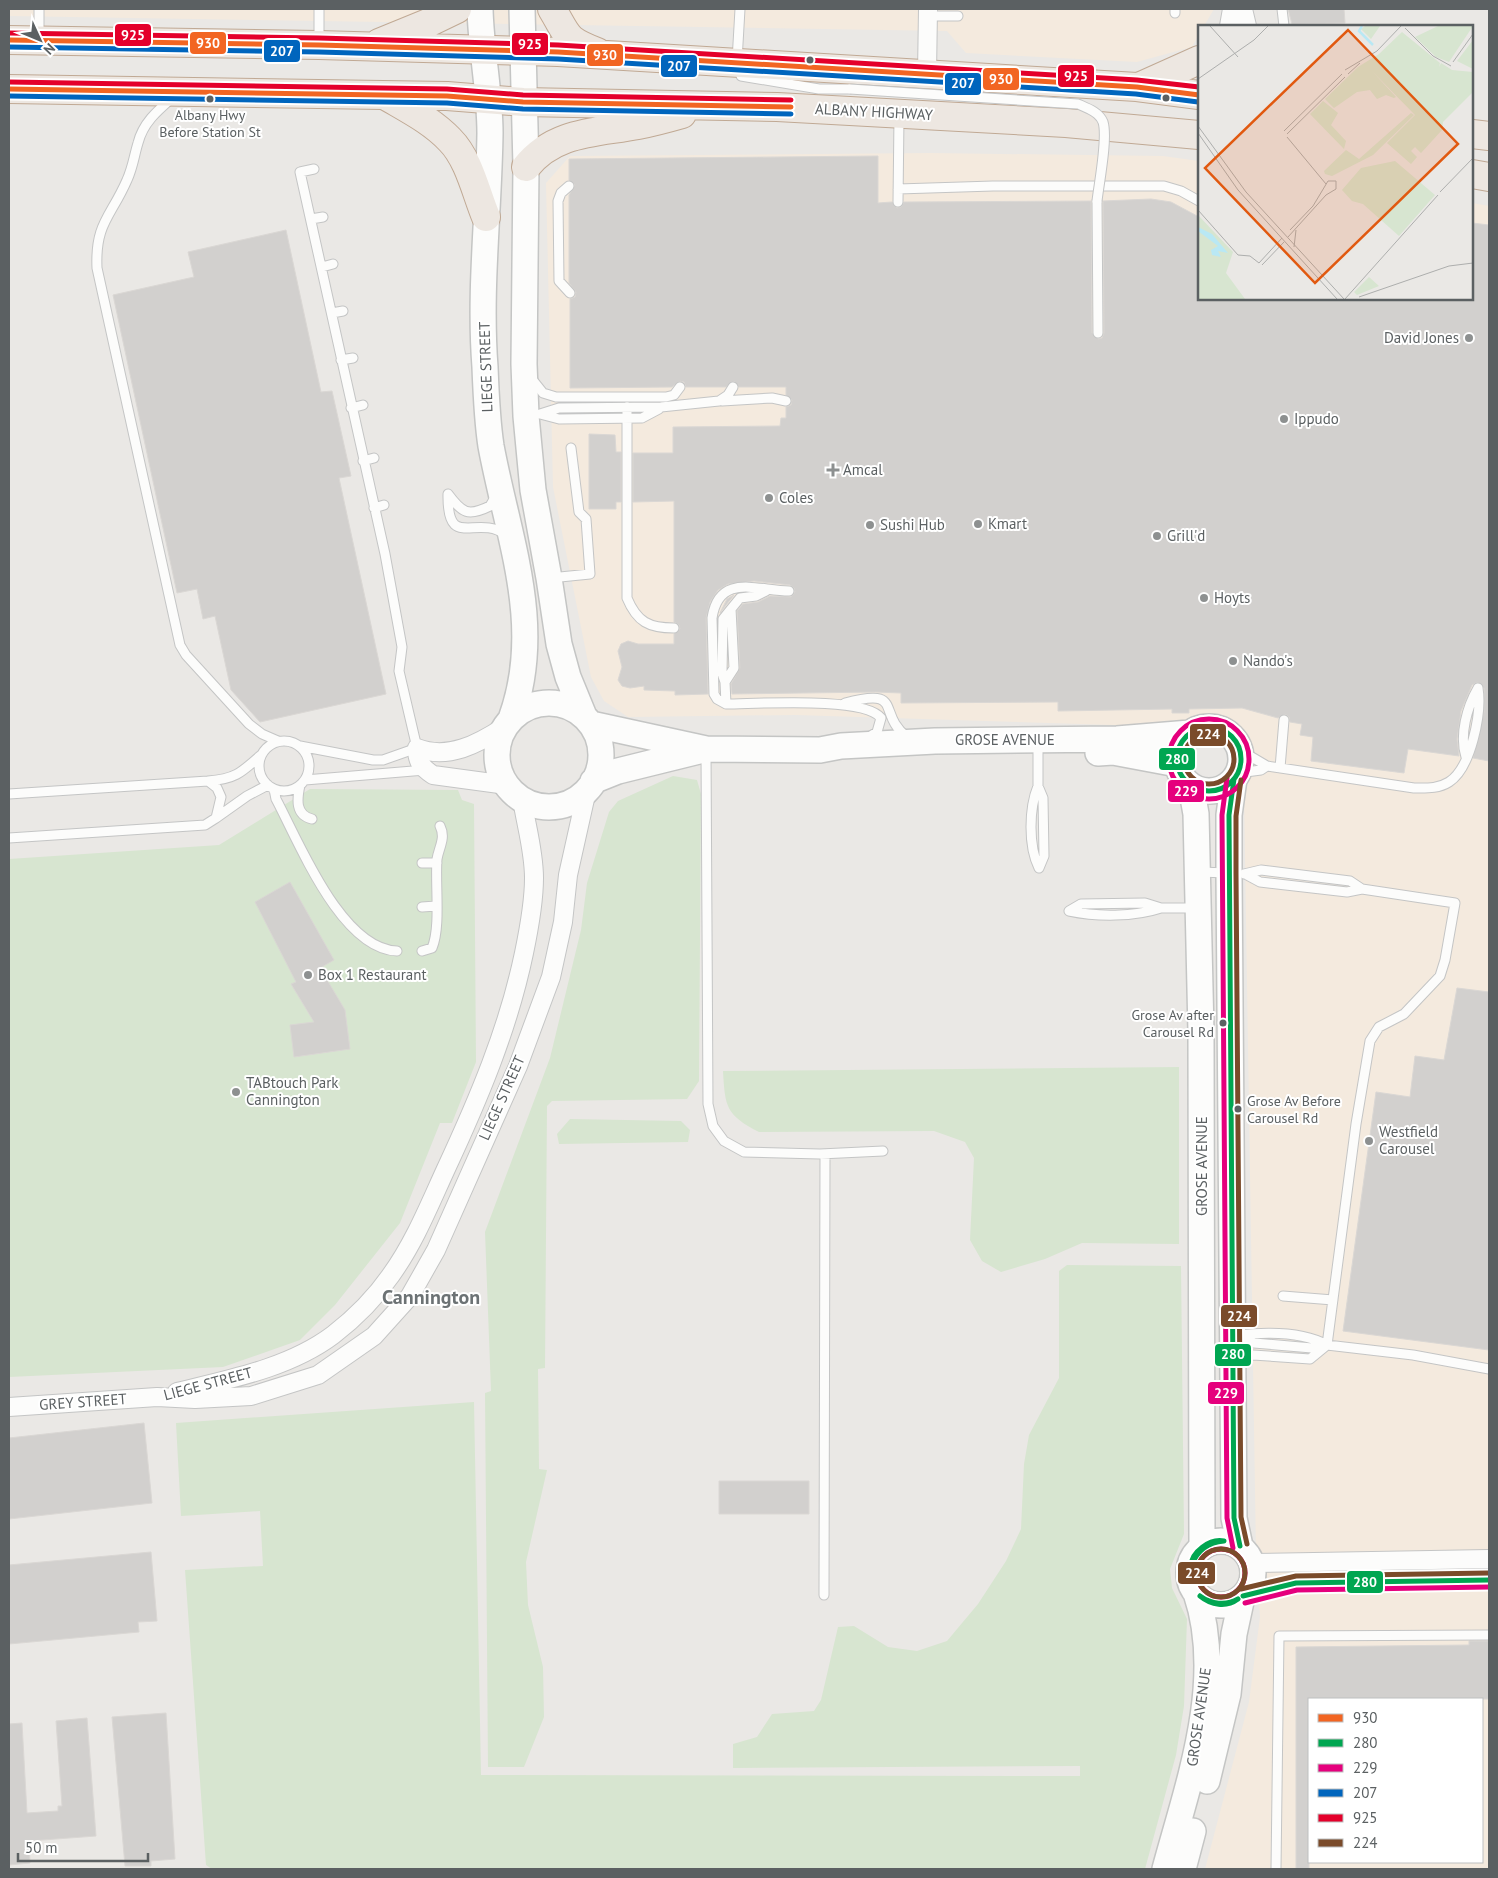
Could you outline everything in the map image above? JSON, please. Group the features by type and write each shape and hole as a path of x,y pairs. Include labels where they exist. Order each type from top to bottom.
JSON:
{"highway":[{"path":"371,47 457,9"},
{"path":"552,9 565,34 579,45 603,54"},
{"path":"9,40 319,45 603,54 1137,88 1198,94"},
{"path":"1137,88 1198,60"},
{"name":"ALBANY HIGHWAY","path":"9,89 463,97 523,102 899,112 1066,123 1198,135"},
{"path":"383,95 428,121 451,141 462,157 486,217"},
{"path":"526,167 537,153 563,140 587,132 638,125 718,106"},
{"path":"1473,134 1489,136"},
{"path":"1473,174 1489,177"}],"street":[{"name":"LIEGE STREET","path":"480,9 490,132 486,217 484,365 491,444 523,594 526,647 523,679 508,723"},
{"path":"522,9 526,167 524,364 533,415 533,490 550,578 559,644 568,677 600,742 600,765 590,786 571,802 561,805 541,806 514,792 432,775 424,770 417,758 417,748 426,751 450,752 486,739 527,707 547,702 567,706 588,720"},
{"path":"1229,25 1232,9"},
{"path":"1243,9 1247,25"},
{"path":"926,74 928,12"},
{"name":"GROSE AVENUE","path":"588,720 706,749 820,750 859,745 913,742 1113,752 1177,764"},
{"path":"508,723 499,742 497,757 500,772 514,792"},
{"path":"1213,727 1225,731 1234,739 1237,768 1226,787 1214,791 1202,791 1191,786 1179,773 1177,764 1179,747 1190,733 1201,728 1213,727"},
{"name":"GROSE AVENUE","path":"820,750 840,757 1038,748 1190,733"},
{"name":"GROSE AVENUE","path":"590,786 628,768 706,749"},
{"name":"GROSE AVENUE","path":"1237,768 1229,815 1238,874 1234,1518 1246,1555"},
{"name":"LIEGE STREET","path":"157,1397 195,1399 251,1396 318,1375 374,1336 410,1296 436,1250 518,1066 551,977 563,922 568,875 590,786"},
{"name":"GROSE AVENUE","path":"1191,786 1196,814 1202,1032 1202,1547"},
{"name":"LIEGE STREET","path":"157,1397 247,1374 300,1356 332,1336 360,1312 391,1275 417,1232 473,1111 498,1050 516,989 528,932 534,878 530,840 514,792"},
{"path":"1203,1335 1234,1346"},
{"name":"GREY STREET","path":"9,1407 157,1397"},
{"path":"1489,1559 1246,1555 1221,1540 1202,1547 1191,1560 1189,1569 1189,1578 1196,1593 1215,1604 1226,1604 1242,1596 1296,1583 1489,1580"},
{"path":"1242,1596 1252,1583 1246,1555"},
{"name":"GROSE AVENUE","path":"1165,1869 1198,1745 1206,1689 1207,1634 1196,1593"},
{"name":"GROSE AVENUE","path":"1183,1869 1228,1694 1234,1634 1242,1596"}],"lane":[{"path":"38,41 40,9"},
{"path":"319,9 319,45"},
{"path":"737,62 740,9"},
{"path":"1282,9 1284,25"},
{"path":"928,12 958,16"},
{"path":"696,60 726,73 819,89 1078,104 1093,110 1102,121 1104,138 1097,201 1098,333"},
{"path":"179,92 152,116 142,131 136,159 126,182 100,229 96,248 97,268 182,650 250,724 262,734 278,741"},
{"path":"898,202 899,112"},
{"path":"9,794 228,780 243,771 266,748 278,741 286,740 300,746 373,760 383,760 417,748 399,672 402,647 385,554 300,172 314,169"},
{"path":"569,186 562,192 558,202 559,281 570,293"},
{"path":"898,189 993,186 1164,186 1181,191 1198,200"},
{"path":"310,220 322,217"},
{"path":"322,267 332,264"},
{"path":"332,313 342,311"},
{"path":"341,360 352,358"},
{"path":"524,364 532,381 543,392 556,397 666,397 674,395 680,387"},
{"path":"719,401 728,395 733,387"},
{"path":"772,387 772,398"},
{"path":"533,415 559,408 661,407 772,398 786,400"},
{"path":"351,408 363,405"},
{"path":"533,415 559,419 642,418 661,407"},
{"path":"627,408 627,598 633,613 645,622 657,628 674,628"},
{"path":"550,578 590,574 586,519 579,512 571,448"},
{"path":"363,461 374,458"},
{"path":"500,486 490,506 468,512 460,510 448,494 448,514 450,520 460,527 496,528 512,540"},
{"path":"374,508 384,505"},
{"path":"385,554 394,552"},
{"path":"766,591 757,586 734,587 719,598 714,607 714,694 717,699 843,703 870,709 877,712 880,718 880,726 877,732 859,745"},
{"path":"726,699 725,682 734,668 731,609 740,598 756,596 766,591 789,591"},
{"path":"1237,768 1267,766 1433,788 1450,782 1462,769 1473,745 1481,702 1478,688 1470,701 1462,745 1466,757"},
{"path":"843,703 870,696 882,700 887,704 896,726 913,742"},
{"path":"1280,768 1284,720"},
{"path":"300,746 308,758 308,773 297,797 299,809 303,815 312,819"},
{"path":"1038,748 1038,786 1033,798 1033,856 1039,868 1044,856 1043,798 1038,786"},
{"path":"706,749 708,1104 713,1126 724,1141 744,1152 826,1154 883,1151"},
{"path":"261,755 259,768 314,868 317,882 345,915 376,946 397,952"},
{"path":"1237,768 1261,770 1267,766"},
{"path":"9,838 205,825 247,796 271,787 287,791 303,782 424,770"},
{"path":"208,781 216,788 221,797 216,818"},
{"path":"422,951 432,948 436,938 437,863 444,834 440,826"},
{"path":"422,863 437,863"},
{"path":"1197,872 1238,874 1261,870 1271,871 1350,881 1362,889 1455,903 1445,960 1440,976 1404,1014 1379,1027 1370,1041 1327,1344 1310,1359 1254,1355 1234,1346"},
{"path":"1161,908 1146,913 1082,914 1069,911 1081,904 1145,903 1161,908 1198,908"},
{"path":"422,906 436,906"},
{"path":"824,1595 826,1154"},
{"path":"1283,1296 1333,1300"},
{"path":"1234,1346 1254,1333 1313,1337 1327,1344 1413,1355 1489,1369"},
{"path":"1276,1869 1279,1636 1489,1635"}],"shaded area":[{"path":"9,9 1214,9 1205,25 1198,25 1198,36 1192,47 1137,62 966,53 947,31 9,16"},
{"name":"Westfield Carousel","path":"930,153 1163,156 1198,161 1198,300 1473,300 1473,203 1489,206 1489,1869 1205,1869 1249,1702 1260,1617 1256,1554 1243,729 795,715 628,717 604,701 591,677 553,487 546,183 570,156"}],"green space":[{"path":"673,776 697,780 701,794 699,1081 687,1099 552,1101 547,1106 545,1368 538,1369 539,1469 547,1470 526,1562 528,1605 543,1667 544,1717 524,1767 488,1767 485,1393 491,1391 485,1232 550,1058 581,930 587,883 609,812 618,801"},
{"name":"TABtouch Park Cannington","path":"310,789 458,790 462,800 474,804 476,1062 452,1123 440,1123 400,1223 335,1305 300,1340 223,1367 9,1377 9,859 219,845"},
{"path":"1179,1067 1179,1244 1082,1243 1045,1259 1001,1272 982,1261 970,1240 974,1158 965,1142 934,1131 759,1132 740,1120 729,1109 723,1071"},
{"path":"570,1119 681,1121 690,1130 688,1142 559,1144 557,1134"},
{"path":"1067,1265 1181,1266 1184,1534 1170,1569 1172,1588 1187,1619 1184,1706 1176,1755 1145,1869 212,1869 206,1865 185,1570 263,1566 260,1511 181,1516 176,1423 474,1402 481,1775 1080,1776 1080,1766 733,1768 733,1744 757,1737 772,1714 814,1711 821,1700 838,1627 854,1626 888,1647 917,1651 947,1641 978,1604 1006,1561 1021,1529 1024,1464 1029,1435 1059,1378 1059,1271"}],"building":[{"path":"1288,9 1344,9 1345,23 1292,24"},
{"name":"Westfield Carousel","path":"878,156 878,203 892,202 897,208 901,207 904,202 1091,201 1092,333 1098,339 1102,338 1104,333 1103,201 1151,199 1171,202 1198,216 1198,300 1473,300 1473,223 1489,225 1489,761 1473,758 1484,712 1484,688 1478,682 1472,685 1461,711 1457,739 1459,756 1408,749 1404,773 1311,761 1313,737 1300,735 1302,724 1290,722 1289,717 1285,714 1278,718 1242,708 1189,709 1189,713 1172,713 1172,709 1058,711 1058,702 901,703 901,693 732,694 731,684 740,668 737,611 743,604 758,602 770,596 791,597 795,592 794,588 790,585 754,581 728,584 718,590 710,602 706,618 708,694 675,695 675,691 644,690 644,686 630,688 622,686 618,680 622,667 618,651 621,644 628,641 638,644 674,644 674,634 680,629 679,625 674,622 674,501 633,502 633,453 673,453 673,427 780,426 781,418 786,418 786,407 791,405 792,400 786,395 786,387 739,387 734,381 726,387 686,387 684,382 680,381 672,387 570,388 570,299 575,297 576,292 569,283 569,195 575,185 569,180 569,159"},
{"path":"286,230 321,392 332,391 351,476 339,478 386,694 260,722 231,690 215,616 203,619 197,589 177,593 113,295 194,277 188,252"},
{"path":"589,434 615,435 616,452 621,452 621,502 616,502 616,509 589,509"},
{"path":"734,595 726,605 720,613 727,599"},
{"name":"Box 1 Restaurant","path":"290,882 334,960 320,968 345,1010 350,1049 294,1057 290,1025 314,1022 291,984 296,982 255,902"},
{"path":"1457,988 1489,992 1489,1350 1343,1331 1376,1092 1410,1097 1415,1056 1444,1060"},
{"path":"144,1423 152,1503 9,1519 9,1438"},
{"path":"719,1481 809,1481 809,1514 719,1514"},
{"path":"151,1552 157,1621 138,1622 139,1632 9,1644 9,1565"},
{"path":"1469,1641 1489,1641 1489,1699 1308,1698 1309,1869 1296,1869 1296,1647 1469,1645"},
{"path":"166,1713 175,1859 151,1861 151,1866 125,1866 112,1717"},
{"path":"87,1718 96,1836 29,1841 30,1863 9,1865 9,1724 22,1723 27,1813 58,1811 58,1806 62,1806 56,1721"}],"transit line":[{"name":"925","path":"9,33 319,38 558,45 1137,80 1198,87"},
{"name":"930","path":"9,40 319,45 558,52 1137,87 1198,95"},
{"name":"207","path":"9,47 319,52 558,59 1136,94 1198,102"},
{"name":"925","path":"9,82 447,89 523,95 791,100"},
{"name":"930","path":"9,89 447,96 523,102 791,107"},
{"name":"207","path":"9,96 447,103 523,109 791,114"},
{"name":"229","path":"1209,719 1224,722 1237,731 1246,744 1249,759 1246,774 1237,787 1224,796 1209,799 1194,796 1181,787 1172,774 1169,759 1172,744 1181,731 1194,722 1209,719"},
{"name":"280","path":"1209,727 1221,729 1232,736 1239,747 1241,759 1239,771 1232,782 1221,789 1209,791 1197,789 1186,782 1179,771 1177,759 1179,747 1186,736 1197,729 1209,727"},
{"name":"224","path":"1209,734 1218,736 1229,745 1234,759 1232,768 1223,779 1209,784 1200,782 1189,773 1184,759 1186,750 1195,739 1209,734"},
{"name":"229","path":"1227,778 1222,815 1227,1518 1233,1548"},
{"name":"280","path":"1234,779 1229,815 1234,1518 1240,1546"},
{"name":"224","path":"1241,780 1236,816 1241,1517 1247,1544"},
{"name":"280","path":"1191,1566 1194,1556 1202,1547 1213,1542 1224,1541"},
{"name":"280","path":"1191,1566 1203,1548 1213,1543 1224,1541"},
{"name":"224","path":"1216,1549 1226,1549 1235,1553 1241,1559 1244,1564 1245,1573 1244,1582 1235,1593 1226,1597 1216,1597 1207,1593 1201,1587 1197,1578 1197,1568 1201,1559 1207,1553 1216,1549"},
{"name":"229","path":"1221,1549 1230,1551 1238,1556 1243,1564 1245,1573 1243,1582 1238,1590 1230,1595 1221,1597 1212,1595 1204,1590 1199,1582 1197,1573 1199,1564 1204,1556 1212,1551 1221,1549"},
{"name":"224","path":"1241,1589 1296,1576 1489,1573"},
{"name":"280","path":"1243,1596 1296,1583 1489,1580"},
{"name":"229","path":"1245,1603 1297,1590 1489,1587"},
{"name":"280","path":"1200,1596 1209,1601 1219,1603 1229,1603 1238,1599"},
{"name":"280","path":"1200,1596 1209,1602 1219,1604 1229,1604 1238,1599"}],"place":[{"name":"Albany Hwy Before Station St","path":"210,99"},
{"name":"David Jones","path":"1469,338"},
{"name":"Ippudo","path":"1284,419"},
{"name":"Amcal","path":"833,470"},
{"name":"Coles","path":"769,498"},
{"name":"Kmart","path":"978,524"},
{"name":"Sushi Hub","path":"870,525"},
{"name":"Grill'd","path":"1157,536"},
{"name":"Hoyts","path":"1204,598"},
{"name":"Nando's","path":"1233,661"},
{"name":"Box 1 Restaurant","path":"308,975"},
{"name":"Grose Av after Carousel Rd","path":"1223,1023"},
{"name":"TABtouch Park Cannington","path":"236,1092"},
{"name":"Grose Av Before Carousel Rd","path":"1238,1109"},
{"name":"Westfield Carousel","path":"1369,1141"}],"district":[{"name":"Cannington","path":"431,1297"}]}
